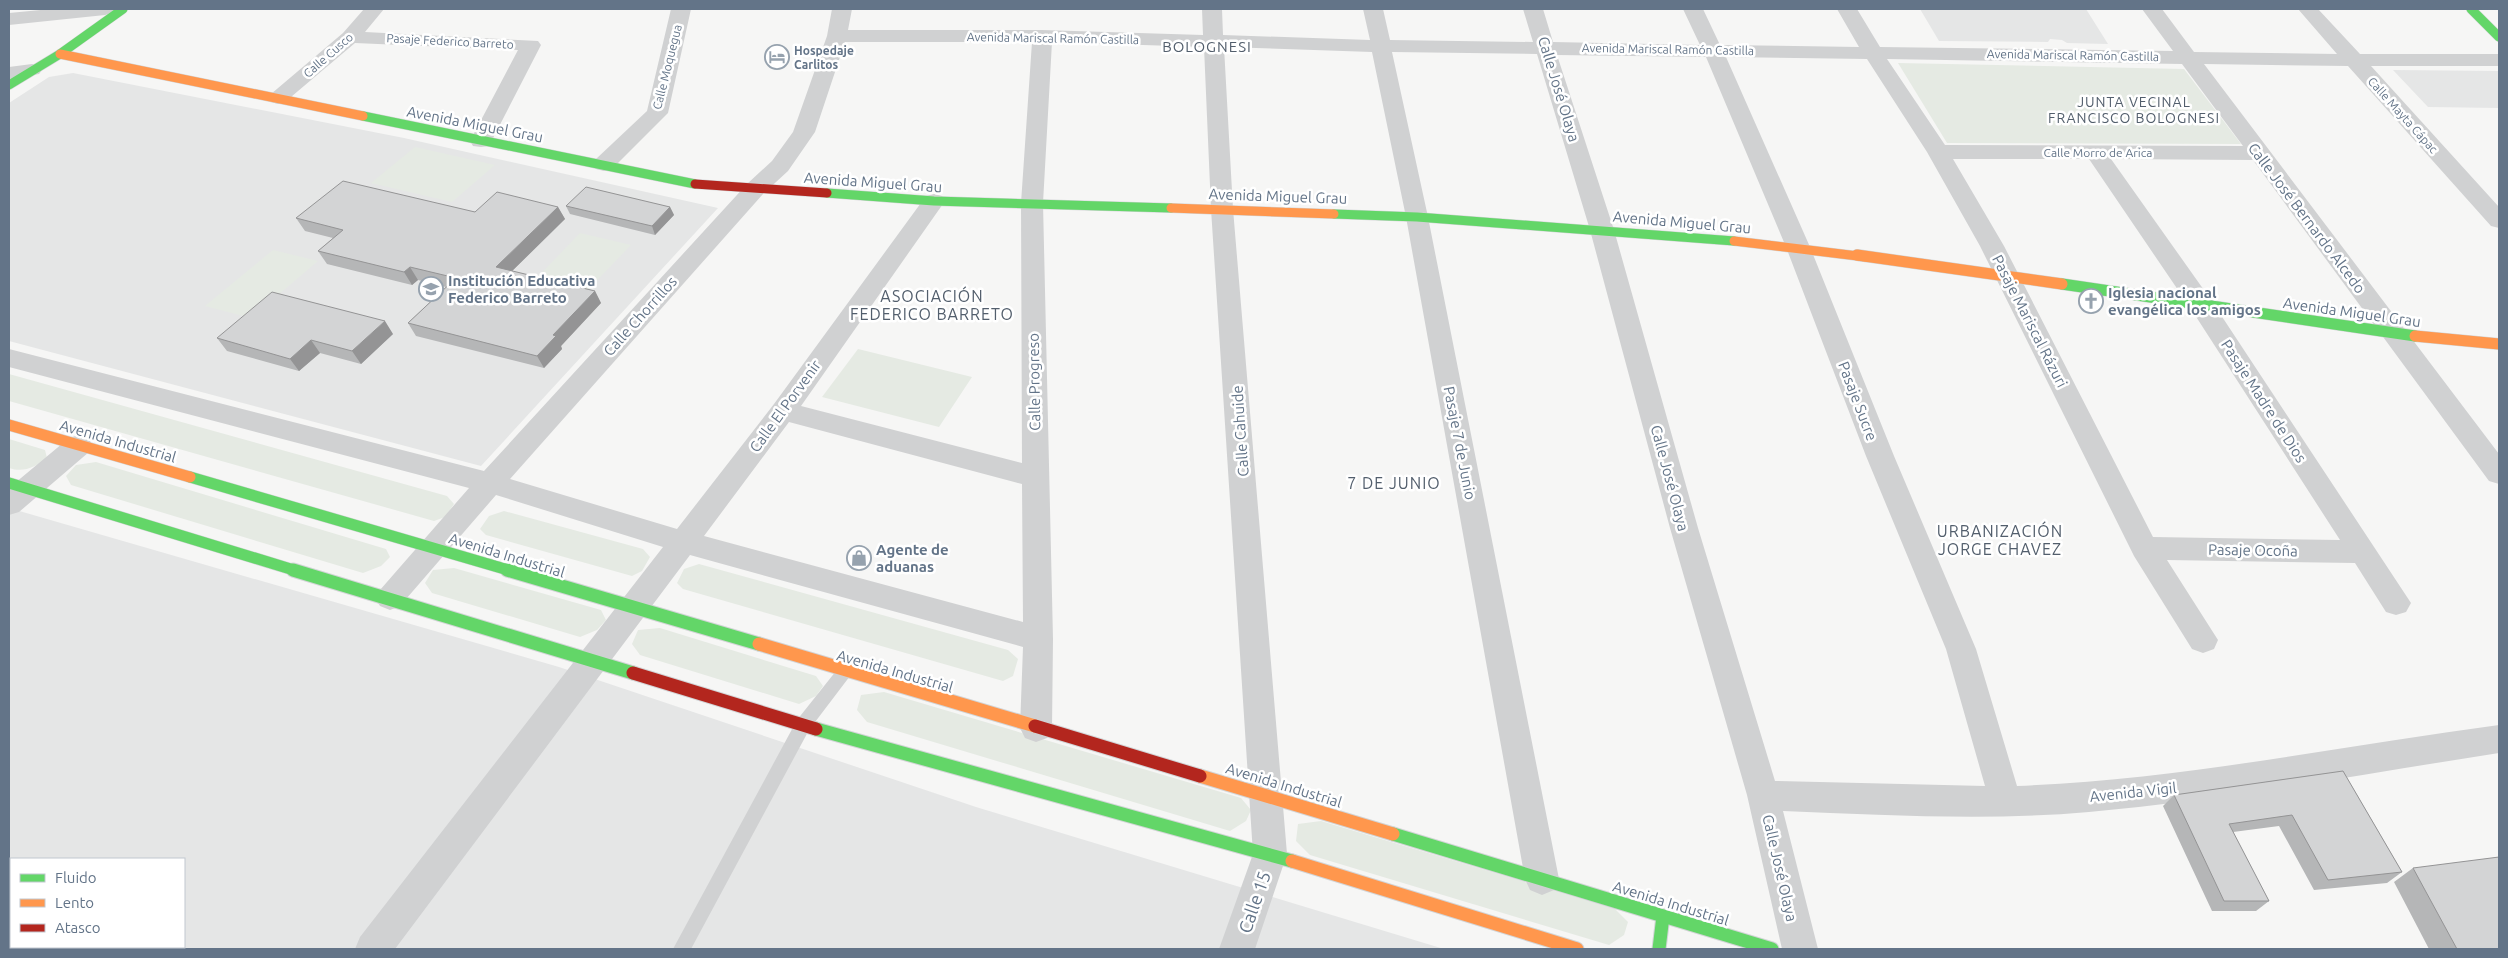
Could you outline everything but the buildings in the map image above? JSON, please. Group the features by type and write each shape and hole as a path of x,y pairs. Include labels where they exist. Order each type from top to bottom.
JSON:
{"main road":[{"path":"9,84 60,54 123,9"},
{"path":"2471,9 2499,37"},
{"name":"Avenida Miguel Grau","path":"60,54 697,184 934,201 1222,209 1417,217 1602,230 1798,247 2006,275 2396,334 2499,344"},
{"name":"Avenida Industrial","path":"9,425 433,548 1268,796 1772,949"},
{"path":"15,492 390,598 803,725 1270,854 1577,949"},
{"path":"1660,949 1663,916"}],"street":[{"path":"9,19 105,9"},
{"name":"Calle Cusco","path":"278,98 350,36 374,9"},
{"name":"Calle Moquegua","path":"604,164 657,113 681,9"},
{"name":"Calle Chorrillos","path":"390,598 490,483 755,189 780,166 804,132 837,36 842,9"},
{"name":"Calle Cahuide","path":"1212,9 1222,209 1268,796 1270,854"},
{"name":"Pasaje 7 de Junio","path":"1373,9 1417,217 1542,879"},
{"name":"Calle José Olaya","path":"1533,9 1602,230 1684,528 1763,795 1800,949"},
{"name":"Pasaje Sucre","path":"1693,9 1713,50 1798,247 1880,456 1961,649 2005,800"},
{"name":"Pasaje Mariscal Rázuri","path":"1847,9 1873,53 1938,152 1992,246 2144,548 2204,640"},
{"name":"Calle José Bernardo Alcedo","path":"2152,9 2499,474"},
{"name":"Calle Mayta Cápac","path":"2308,9 2499,221"},
{"name":"Pasaje Federico Barreto","path":"350,36 531,45 481,141"},
{"name":"Avenida Mariscal Ramón Castilla","path":"837,36 1042,36 1382,46 2187,56 2354,60 2499,60"},
{"name":"Calle Progreso","path":"1036,728 1038,638 1032,203 1042,36"},
{"path":"9,73 32,70"},
{"name":"Calle Morro de Arica","path":"1938,152 2258,153"},
{"name":"Pasaje Madre de Dios","path":"2095,152 2202,306 2396,602"},
{"name":"Calle El Porvenir","path":"373,949 591,660 633,608 783,411 934,201"},
{"path":"9,358 490,483 683,542 1038,638"},
{"path":"783,411 1036,477"},
{"path":"15,492 78,445"},
{"name":"Pasaje Ocoña","path":"2144,548 2362,552"},
{"name":"Avenida Vigil","path":"1763,795 1933,801 2085,797 2164,789 2499,739"},
{"name":"Calle 15","path":"1237,949 1270,854"}],"lane":[{"path":"682,949 803,725 845,671"}],"shaded area":[{"path":"1920,9 2086,9 2108,44 2067,43 2062,40 2050,39 2048,42 1939,41"},
{"path":"1898,63 2184,69 2241,144 1947,143"},
{"path":"2393,70 2499,71 2499,108 2428,107"},
{"path":"73,73 404,138 718,208 481,466 9,341 9,103 49,77"},
{"path":"415,147 495,165 452,202 371,183"},
{"path":"580,233 631,245 581,297 530,285"},
{"path":"273,250 318,261 251,318 205,306"},
{"path":"858,349 972,377 939,427 822,397"},
{"path":"9,374 447,496 454,504 445,517 434,521 9,401"},
{"path":"9,439 45,450 47,458 29,468 20,470 9,468"},
{"path":"96,462 386,549 390,557 381,566 363,573 71,485 66,476 76,465"},
{"path":"9,508 559,667 976,807 1444,949 9,949"},
{"path":"504,511 643,549 650,557 642,571 632,576 486,535 480,529 489,516"},
{"path":"699,564 1008,650 1018,659 1013,676 1003,681 683,589 677,583 684,569"},
{"path":"454,568 601,610 606,620 597,630 580,637 432,593 425,583 433,570"},
{"path":"660,628 816,676 823,686 816,696 799,704 640,655 632,644 638,630"},
{"path":"884,692 1241,798 1251,810 1246,821 1230,831 867,722 857,710 861,695"},
{"path":"1321,821 1615,909 1628,922 1624,935 1609,945 1310,855 1296,841 1298,824"}],"traffic: fast":[{"path":"9,85 60,54 123,9"},
{"path":"2471,9 2499,37"},
{"path":"363,116 695,184"},
{"path":"827,193 934,201 1171,208"},
{"path":"1334,214 1417,217 1734,241"},
{"path":"2062,284 2415,336"},
{"path":"190,477 759,644"},
{"path":"9,483 633,673"},
{"path":"816,729 1292,861"},
{"path":"1393,834 1772,949"},
{"path":"1659,949 1663,916"}],"traffic: slow":[{"path":"60,54 363,116"},
{"path":"1171,208 1334,214"},
{"path":"1734,241 1798,247 2062,284"},
{"path":"2415,336 2499,344"},
{"path":"9,425 190,477"},
{"path":"759,644 1035,726"},
{"path":"1200,776 1393,834"},
{"path":"1292,861 1577,949"}],"traffic: jam":[{"path":"695,184 827,193"},
{"path":"633,673 816,729"},
{"path":"1035,726 1200,776"}],"place":[{"name":"Hospedaje Carlitos","path":"777,57"},
{"name":"Institución Educativa Federico Barreto","path":"431,289"},
{"name":"Iglesia nacional evangélica los amigos","path":"2091,301"},
{"name":"Agente de aduanas","path":"859,558"}],"district":[{"name":"BOLOGNESI","path":"1207,46"},
{"name":"JUNTA VECINAL FRANCISCO BOLOGNESI","path":"2134,110"},
{"name":"ASOCIACIÓN FEDERICO BARRETO","path":"932,305"},
{"name":"7 DE JUNIO","path":"1394,483"},
{"name":"URBANIZACIÓN JORGE CHAVEZ","path":"2000,540"}]}
